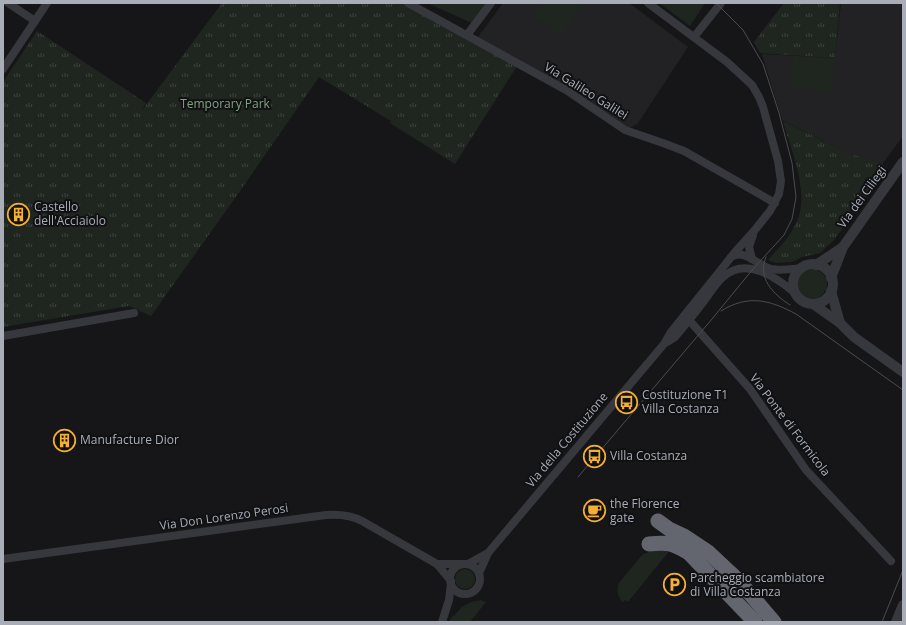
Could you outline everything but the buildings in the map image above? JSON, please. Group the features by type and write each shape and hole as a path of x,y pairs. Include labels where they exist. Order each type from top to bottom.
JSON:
{"highway":[{"path":"658,521 708,552 739,581 774,622"},
{"path":"649,544 665,542 678,546 689,553 755,622"},
{"path":"739,581 769,622"}],"street":[{"path":"8,3 35,21"},
{"path":"3,69 47,3"},
{"name":"Via Galileo Galilei","path":"408,3 566,90 625,130 684,152 775,203"},
{"path":"467,35 491,3"},
{"name":"Via della Costituzione","path":"479,573 488,553 664,344 671,332 754,231 775,203 781,188 781,177 770,130 759,97 745,77 648,3"},
{"path":"694,37 721,3"},
{"name":"Via dei Ciliegi","path":"840,323 832,291 831,278 843,246 903,162"},
{"path":"752,259 749,252 749,245 754,231"},
{"name":"Via dei Ciliegi","path":"730,259 738,254 752,259 762,266 773,269 782,270 802,268 810,265 816,265 843,246"},
{"path":"816,265 825,269 831,278"},
{"path":"802,268 797,272 794,279 795,292 803,302 813,304 840,323 854,338 903,372"},
{"name":"Via della Costituzione","path":"664,344 674,337 689,320 721,279 734,270 753,269 763,272 775,277 795,292"},
{"path":"813,304 824,301 832,291"},
{"path":"3,336 134,313"},
{"name":"Via Ponte di Formicola","path":"689,320 750,390 806,470 892,561"},
{"name":"Via Don Lorenzo Perosi","path":"3,559 334,514 358,519 437,564 451,582"},
{"name":"Via della Costituzione","path":"465,564 488,553"},
{"name":"Via Don Lorenzo Perosi","path":"437,564 465,564"},
{"path":"442,622 448,604 451,575 454,570 465,564 475,568 479,573 479,586 475,591 469,593 464,594 457,591 451,582"},
{"path":"896,622 903,605"}],"shaded area":[{"path":"503,3 629,3 688,47 638,123 628,129 478,37"},
{"path":"841,3 903,3 903,136 883,163 850,154 782,120 762,54 835,58"}],"green space":[{"name":"Temporary Park","path":"222,3 403,3 517,64 517,66 455,164 390,123 391,121 319,77 151,316 129,306 3,327 3,82 37,31 146,103 140,113"},
{"path":"427,3 486,3 472,23"},
{"path":"541,3 584,4 561,36 533,15"},
{"path":"659,3 705,3 690,26"},
{"path":"784,3 840,3 835,58 760,53 754,42"},
{"path":"793,56 834,59 831,92 790,87"},
{"path":"783,121 850,154 883,163 882,165 887,168 834,240 820,253 802,257 792,262 776,263 768,260 784,243 796,223 800,212 801,199 801,186 795,159"},
{"path":"812,269 823,273 827,284 823,295 812,299 801,295 797,284 801,273"},
{"path":"670,550 628,602 625,600 622,602 618,593 619,583 643,554 653,551"},
{"path":"465,569 472,572 475,579 472,586 465,589 458,586 455,579 458,572"},
{"path":"481,600 486,602 470,622 449,622 453,615 454,616 462,607 471,602"}],"tram line":[{"path":"578,477 753,269 784,235 792,219 796,197 792,163 779,113 763,64 743,30 716,3"},
{"path":"766,257 764,265 765,279 773,291 790,305"},
{"path":"721,311 740,302 759,301 777,305 796,314 903,390"},
{"path":"882,622 903,570"}],"place":[{"name":"Castello dell'Acciaiolo","path":"19,214"},
{"name":"Costituzione T1 Villa Costanza","path":"626,402"},
{"name":"Manufacture Dior","path":"65,440"},
{"name":"Villa Costanza","path":"595,456"},
{"name":"the Florence gate","path":"595,511"},
{"name":"Parcheggio scambiatore di Villa Costanza","path":"675,585"}]}
